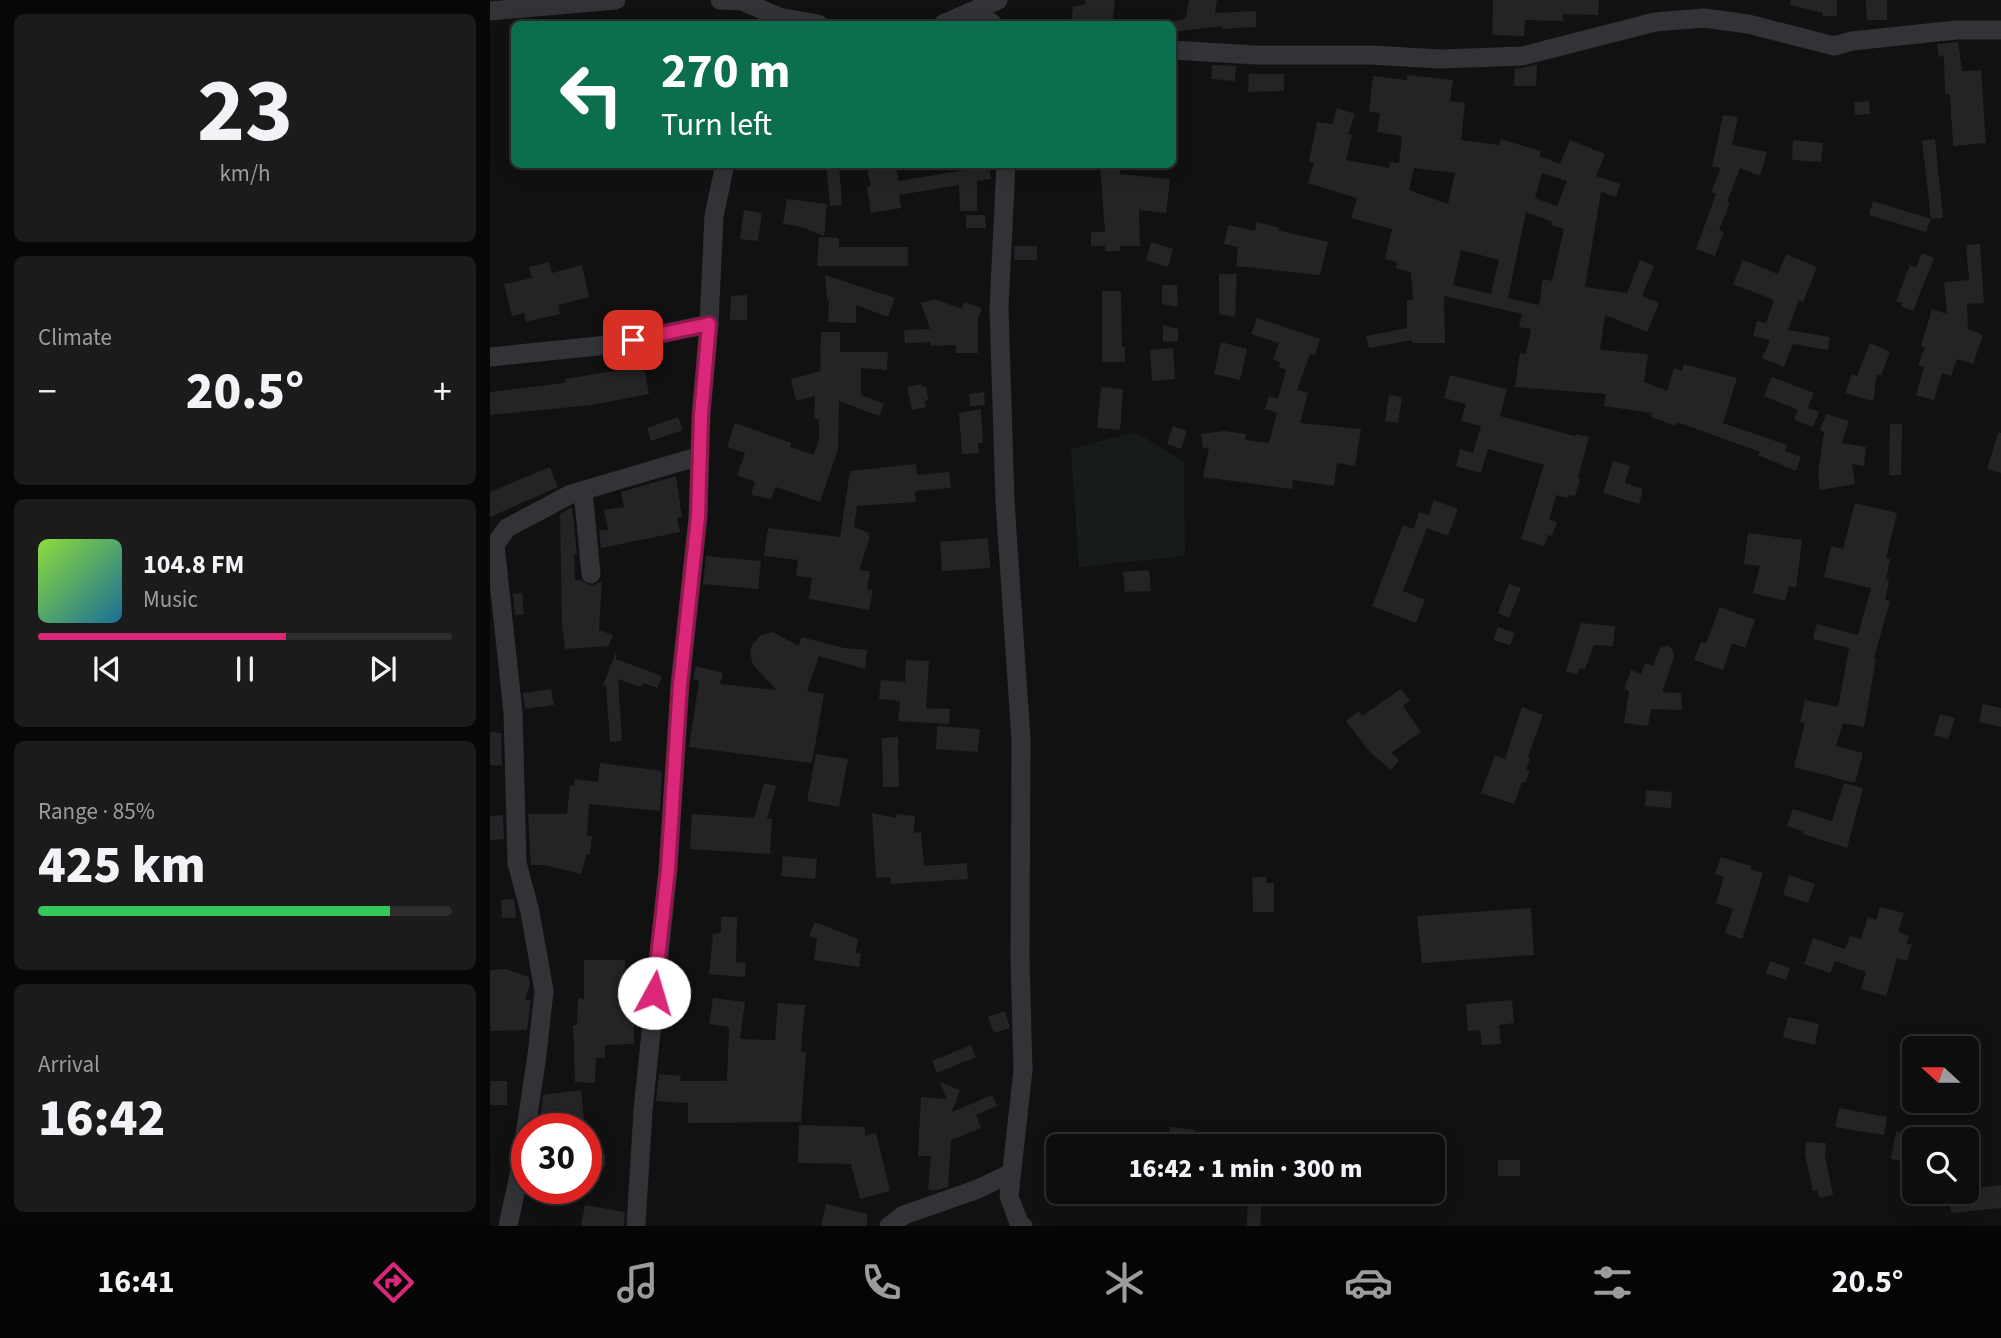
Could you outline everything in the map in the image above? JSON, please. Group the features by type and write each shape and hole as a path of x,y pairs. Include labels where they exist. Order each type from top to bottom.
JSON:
{"street":[{"path":"490,11 616,0"},
{"path":"720,0 742,1 779,17 801,21"},
{"path":"950,21 998,0"},
{"path":"976,10 989,21"},
{"path":"1176,50 1256,55 1371,55 1440,59 1522,56 1655,22 1704,18 1748,23 1834,46 1852,41 1943,32 2001,30"},
{"path":"636,1226 643,1110 668,869 680,685 698,517 714,216 724,168"},
{"path":"1006,168 999,308 1006,502 1021,738 1020,958 1023,1070 1009,1196 1019,1223 1023,1226"},
{"path":"490,357 608,345 709,324"},
{"path":"508,1226 523,1149 544,990 530,912 517,863 513,712 495,545 507,528 570,494 700,456"},
{"path":"583,491 591,574"},
{"path":"889,1226 904,1215 978,1189 1012,1173"}],"shaded area":[{"path":"1135,432 1184,462 1185,556 1079,567 1071,449"}],"building":[{"path":"1085,0 1115,0 1112,21 1071,21 1073,7 1085,4"},
{"path":"1189,0 1217,0 1215,13 1256,11 1256,27 1222,29 1222,26 1176,32 1175,21 1186,18"},
{"path":"1493,0 1599,0 1598,15 1563,14 1563,21 1525,20 1524,36 1492,35"},
{"path":"1791,0 1837,0 1837,16 1823,16 1823,13 1790,5"},
{"path":"1866,0 1887,0 1887,20 1867,20"},
{"path":"1958,42 1962,71 1981,70 1986,143 1953,146 1950,94 1945,94 1944,56 1939,57 1937,44"},
{"path":"1212,65 1236,66 1235,81 1211,79"},
{"path":"1537,65 1536,86 1514,86 1515,69"},
{"path":"1249,74 1284,74 1284,91 1248,92"},
{"path":"1407,75 1453,80 1450,101 1465,103 1461,140 1499,145 1501,139 1540,151 1540,156 1560,164 1570,140 1605,154 1596,176 1620,184 1616,197 1601,192 1585,287 1627,293 1640,260 1654,266 1642,296 1659,303 1647,332 1605,315 1600,350 1648,354 1644,382 1667,391 1674,368 1682,371 1684,364 1737,378 1723,423 1787,445 1785,451 1801,457 1796,471 1758,455 1760,452 1677,422 1676,426 1651,417 1652,413 1604,406 1606,394 1515,387 1520,353 1526,354 1531,329 1519,327 1522,314 1444,296 1445,343 1412,343 1412,340 1369,348 1366,336 1407,328 1407,300 1413,300 1411,272 1396,268 1397,262 1385,259 1392,229 1351,218 1357,198 1308,183 1314,163 1309,162 1317,122 1332,124 1337,108 1355,114 1348,134 1352,135 1346,160 1389,168 1390,162 1399,163 1402,136 1377,132 1380,113 1369,112 1373,76 1407,80","holes":["1414,168 1455,173 1448,204 1409,190","1542,173 1567,181 1557,206 1535,198","1526,212 1564,229 1552,281 1543,279 1539,305 1508,298","1461,250 1499,260 1491,294 1453,285"]},
{"path":"1869,101 1870,114 1855,115 1854,102"},
{"path":"1723,115 1738,117 1732,145 1767,152 1760,176 1740,168 1719,230 1724,232 1715,256 1696,249 1716,194 1711,192 1721,168 1712,167"},
{"path":"1935,139 1943,218 1931,219 1922,141"},
{"path":"1793,140 1823,143 1821,162 1792,160"},
{"path":"826,168 839,168 842,205 830,206"},
{"path":"867,168 896,168 899,181 989,168 991,179 977,181 977,211 960,211 959,185 899,195 901,208 871,213 867,186 871,186"},
{"path":"1100,168 1120,168 1120,174 1170,179 1166,213 1139,210 1140,246 1120,246 1120,251 1105,251 1105,246 1091,246 1091,232 1105,232"},
{"path":"787,199 827,204 824,236 798,226 783,224"},
{"path":"1873,201 1931,219 1926,232 1869,215"},
{"path":"744,210 762,213 758,241 740,239"},
{"path":"966,215 985,215 986,228 966,228"},
{"path":"1257,222 1328,242 1320,275 1236,266 1238,247 1224,244 1228,225 1255,231"},
{"path":"819,237 839,238 839,247 908,247 908,266 817,266"},
{"path":"1151,242 1173,249 1168,267 1146,260"},
{"path":"1980,244 1984,303 1967,304 1968,329 1983,335 1973,364 1957,359 1951,376 1942,373 1934,400 1916,395 1924,367 1918,365 1925,348 1921,346 1932,309 1947,314 1944,282 1969,280 1966,245"},
{"path":"1014,246 1037,246 1037,260 1014,260"},
{"path":"1922,253 1934,258 1913,311 1896,301 1910,265 1916,268"},
{"path":"1786,254 1817,267 1803,302 1799,300 1788,330 1830,337 1828,350 1793,344 1784,367 1762,358 1770,340 1753,336 1757,321 1766,323 1774,300 1733,284 1743,260 1778,274"},
{"path":"549,262 552,273 582,265 589,297 558,305 560,314 526,322 524,313 512,316 504,284 532,278 529,267"},
{"path":"1219,274 1237,274 1235,317 1219,314"},
{"path":"825,275 895,298 888,317 856,305 856,323 828,322 829,299 827,300"},
{"path":"1162,285 1177,285 1178,307 1162,304"},
{"path":"1102,291 1121,291 1122,347 1125,347 1125,362 1102,362"},
{"path":"747,295 747,320 730,320 731,296"},
{"path":"935,299 962,309 964,302 982,308 978,318 978,353 956,353 956,345 905,343 904,330 930,329 921,303"},
{"path":"1257,318 1320,339 1315,355 1310,354 1297,390 1308,393 1300,423 1361,429 1355,466 1337,463 1334,486 1293,480 1292,489 1203,477 1209,447 1203,448 1201,434 1224,431 1246,434 1245,440 1269,443 1277,413 1265,409 1269,396 1278,399 1286,370 1279,367 1280,362 1273,360 1279,343 1251,334"},
{"path":"1163,325 1178,329 1178,341 1163,342"},
{"path":"821,332 840,332 840,352 888,352 887,370 861,368 861,395 884,404 879,416 839,401 838,449 820,502 776,487 771,499 751,495 755,482 737,475 745,453 727,447 735,423 791,443 790,447 814,455 819,439 819,419 814,419 815,396 796,401 791,379 820,371"},
{"path":"1221,342 1247,349 1240,380 1214,374"},
{"path":"1870,343 1890,352 1881,375 1877,374 1873,401 1845,393 1852,374 1857,376"},
{"path":"1173,348 1175,379 1152,381 1150,350"},
{"path":"644,366 649,394 592,405 490,415 490,392 565,383 565,379"},
{"path":"1450,375 1507,389 1500,416 1575,436 1589,437 1575,496 1568,495 1567,498 1556,495 1549,520 1557,522 1552,536 1548,535 1544,546 1521,539 1544,465 1488,449 1481,473 1456,466 1460,449 1473,453 1481,426 1461,421 1466,404 1444,398"},
{"path":"1772,377 1814,393 1808,408 1819,412 1813,427 1794,420 1798,410 1764,396"},
{"path":"922,384 922,387 926,386 926,407 912,410 907,387"},
{"path":"1101,387 1123,389 1120,430 1097,428"},
{"path":"984,392 985,405 970,406 969,394"},
{"path":"1389,395 1402,397 1398,423 1385,421"},
{"path":"981,409 983,443 978,443 979,453 962,454 959,413"},
{"path":"1826,414 1849,421 1842,443 1866,447 1864,466 1852,464 1855,484 1820,490 1818,473 1824,432 1820,430"},
{"path":"678,417 683,430 651,441 647,428"},
{"path":"1890,424 1902,424 1901,475 1889,475"},
{"path":"1173,426 1187,431 1181,449 1167,444"},
{"path":"1998,433 2001,433 2001,473 1987,469"},
{"path":"1613,461 1630,466 1625,483 1643,489 1639,504 1603,493"},
{"path":"916,464 917,475 949,472 951,488 915,491 916,502 857,506 854,527 869,533 870,537 859,570 870,571 867,589 873,590 869,610 809,599 812,578 796,576 798,560 764,556 768,528 840,537 850,471"},
{"path":"550,467 558,487 490,517 490,492"},
{"path":"676,476 682,517 677,518 680,532 601,548 599,530 608,530 604,510 624,507 621,492"},
{"path":"1434,500 1458,509 1448,536 1427,528 1403,591 1425,600 1416,623 1372,606 1403,525 1414,529 1419,512 1429,515"},
{"path":"1855,503 1897,513 1886,558 1890,559 1885,600 1890,601 1874,658 1876,659 1864,727 1843,723 1836,746 1863,753 1855,783 1794,767 1805,723 1800,722 1805,700 1838,707 1849,648 1813,639 1817,624 1858,635 1871,588 1824,577 1831,546 1843,549"},
{"path":"572,507 577,554 574,554 575,580 581,580 591,586 602,581 599,630 613,635 609,646 565,649 562,626 560,514"},
{"path":"1748,533 1802,540 1796,588 1789,586 1785,601 1753,593 1760,566 1744,564"},
{"path":"988,538 990,568 942,571 940,542"},
{"path":"706,556 761,561 758,589 703,584"},
{"path":"1149,570 1151,591 1125,592 1123,572"},
{"path":"1509,584 1521,588 1509,618 1498,613"},
{"path":"522,593 524,614 515,615 513,594"},
{"path":"1720,607 1755,620 1745,648 1732,643 1723,670 1694,660 1701,642 1706,643"},
{"path":"1581,623 1615,626 1613,646 1594,645 1585,669 1580,668 1577,675 1566,671"},
{"path":"1498,627 1515,633 1510,645 1493,640"},
{"path":"773,632 799,646 801,637 844,648 867,650 865,669 819,656 807,691 824,694 812,763 689,747 699,681 693,679 696,666 723,673 720,684 777,690 753,665 750,652 752,645 761,635"},
{"path":"1667,645 1673,650 1674,657 1662,692 1681,693 1682,710 1651,709 1648,726 1624,723 1629,691 1624,689 1631,670 1641,674 1645,663 1653,666 1660,648"},
{"path":"616,652 616,659 662,676 657,688 644,683 640,687 618,679 622,741 610,742 606,686 603,685"},
{"path":"906,660 929,661 926,708 950,709 949,724 898,721 900,701 879,699 881,680 905,682"},
{"path":"551,689 554,705 525,709 523,693"},
{"path":"1401,689 1410,701 1403,706 1421,732 1391,753 1399,760 1391,770 1369,751 1346,721 1359,711 1362,716"},
{"path":"1983,704 2001,708 2001,727 1979,722"},
{"path":"1522,707 1543,715 1528,757 1530,758 1526,770 1530,771 1525,783 1522,782 1514,804 1481,793 1495,755 1505,759"},
{"path":"1940,714 1955,718 1948,739 1934,735"},
{"path":"937,726 980,729 978,752 936,749"},
{"path":"490,732 501,733 502,766 490,765"},
{"path":"898,737 899,787 883,787 882,738"},
{"path":"816,754 848,759 839,807 807,801"},
{"path":"600,763 662,771 660,811 589,804 587,836 592,836 590,855 587,854 581,874 544,865 531,865 528,814 567,814 570,785 574,786 575,779 598,782"},
{"path":"764,783 776,786 767,819 772,819 770,854 690,849 692,814 754,818"},
{"path":"1844,783 1863,788 1847,848 1787,826 1793,809 1832,821"},
{"path":"1646,790 1672,792 1671,808 1645,806"},
{"path":"872,813 896,818 896,814 915,816 914,833 921,832 924,866 967,863 968,879 891,884 890,877 876,878"},
{"path":"503,815 504,839 490,840 490,816"},
{"path":"783,856 817,859 815,879 781,876"},
{"path":"1721,857 1751,866 1750,869 1763,873 1742,939 1725,933 1733,909 1716,903 1724,877 1715,874"},
{"path":"1789,875 1815,884 1808,903 1783,895"},
{"path":"1252,877 1266,877 1266,883 1274,883 1274,912 1253,912"},
{"path":"514,899 516,918 502,918 501,900"},
{"path":"1880,907 1904,913 1898,932 1909,936 1906,943 1912,945 1907,961 1897,958 1886,996 1861,989 1866,972 1835,961 1830,973 1804,964 1813,938 1845,949 1850,936 1861,939 1868,917 1876,920"},
{"path":"1531,908 1534,955 1422,963 1417,916"},
{"path":"721,917 737,917 736,962 746,963 745,977 709,974 713,934 721,933"},
{"path":"815,922 858,939 856,953 861,954 859,967 814,960 817,939 809,936"},
{"path":"584,960 625,960 625,999 637,999 634,1044 605,1045 605,1058 596,1058 595,1083 575,1082 573,1025 577,1025 578,998 584,999"},
{"path":"1770,961 1790,968 1786,980 1766,973"},
{"path":"506,969 529,977 530,984 525,1000 531,1000 527,1030 490,1031 490,970"},
{"path":"713,998 745,1002 740,1039 775,1040 778,1003 805,1005 801,1052 806,1052 801,1122 688,1123 688,1103 656,1101 659,1074 681,1076 680,1081 727,1081 729,1027 709,1024"},
{"path":"1512,1000 1514,1023 1499,1025 1501,1044 1482,1045 1480,1030 1468,1031 1466,1004"},
{"path":"1005,1011 1010,1028 994,1033 988,1017"},
{"path":"1788,1017 1819,1024 1815,1045 1783,1037"},
{"path":"971,1045 976,1057 937,1073 932,1061"},
{"path":"490,1081 507,1081 507,1105 490,1105"},
{"path":"940,1082 960,1090 952,1112 992,1095 997,1106 976,1115 981,1128 951,1140 948,1187 928,1190 931,1156 918,1156 921,1097 947,1099"},
{"path":"581,1090 583,1113 541,1113 543,1095"},
{"path":"1839,1108 1887,1117 1884,1135 1835,1127"},
{"path":"799,1125 865,1127 865,1136 876,1133 890,1191 860,1199 851,1164 798,1163"},
{"path":"1170,1127 1195,1130 1194,1134 1169,1134"},
{"path":"1896,1132 1902,1133 1902,1161 1891,1159"},
{"path":"1806,1142 1826,1143 1825,1156 1833,1195 1819,1198 1817,1190 1813,1191 1805,1154"},
{"path":"602,1154 605,1154 605,1167 602,1167"},
{"path":"1498,1160 1520,1160 1520,1176 1498,1176"},
{"path":"2001,1185 2001,1208 1951,1213 1950,1204 1979,1204 1979,1188"},
{"path":"826,1204 867,1214 867,1226 821,1226"},
{"path":"1248,1204 1261,1204 1260,1226 1247,1226"},
{"path":"585,1205 625,1212 624,1226 581,1226"}],"route":[{"path":"633,340 709,324 701,415 698,517 680,685 668,869 654,993"}]}
